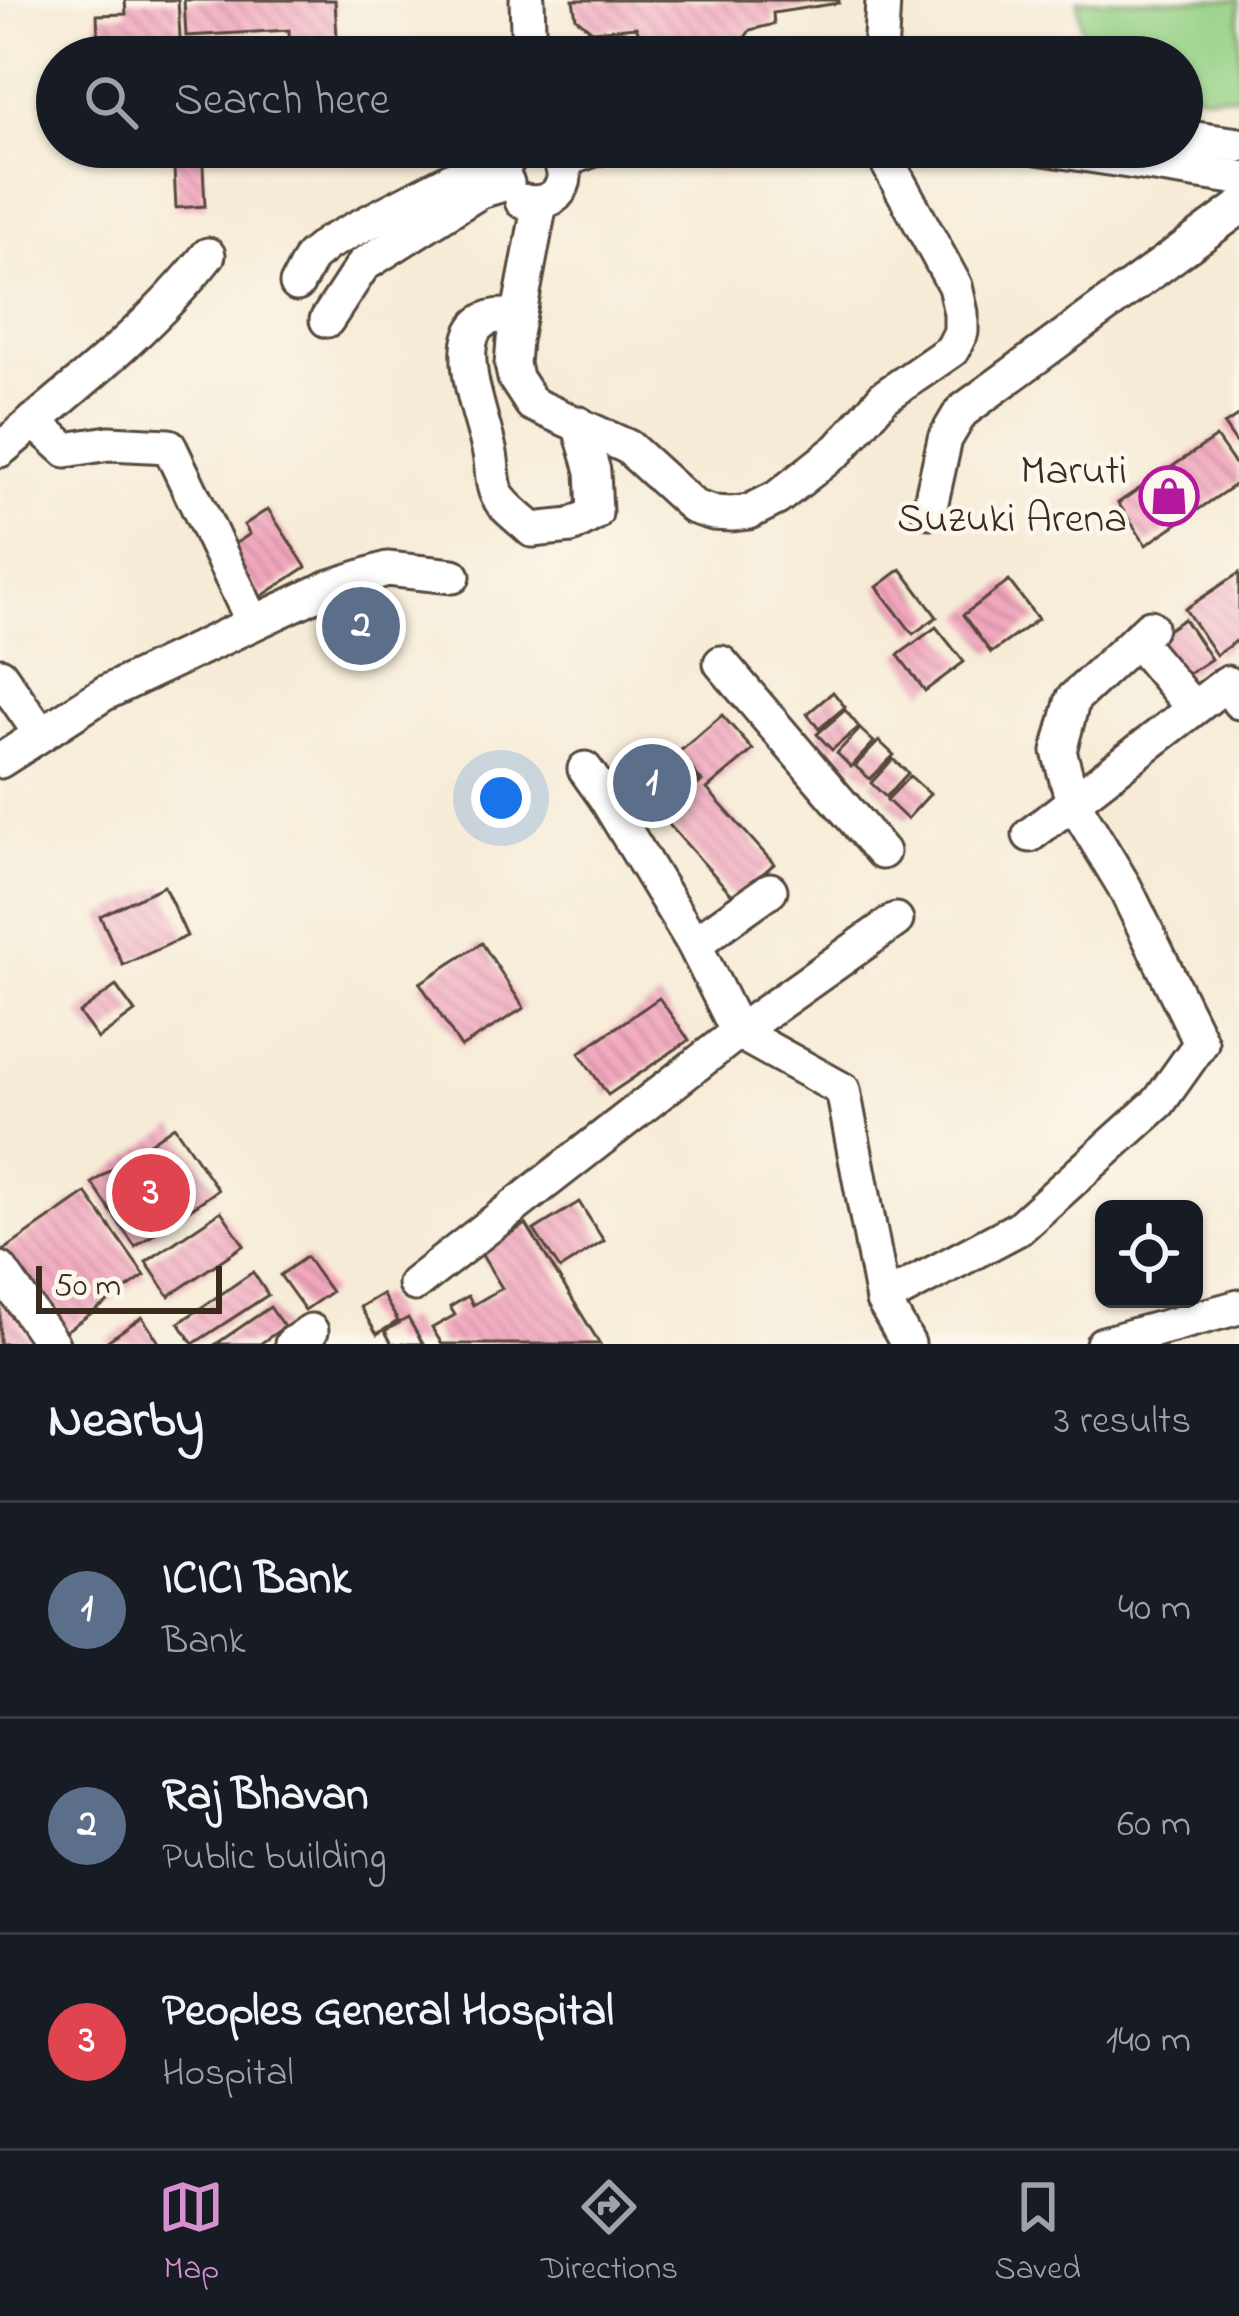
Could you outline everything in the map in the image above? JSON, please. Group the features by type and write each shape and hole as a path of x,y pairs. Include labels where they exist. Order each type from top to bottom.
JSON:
{"street":[{"path":"527,0 528,36"},
{"path":"881,36 883,0"},
{"path":"1203,139 1239,145"},
{"path":"297,284 311,257 338,238 468,171 487,168"},
{"path":"328,320 363,265 480,191 507,168"},
{"path":"512,168 514,196 540,203 560,190 563,168"},
{"path":"540,203 512,364 523,394 532,404 628,447 694,507 713,513 749,512 777,498 839,449 884,397 952,350 961,332 955,286 891,168"},
{"path":"1174,168 1239,178"},
{"path":"929,511 945,439 961,412 1239,208"},
{"path":"338,238 363,265"},
{"path":"0,449 176,296 208,255"},
{"path":"518,317 496,314 479,323 468,350 470,379 498,496 532,530 571,526 596,513 593,471 579,424"},
{"path":"34,421 66,450 109,443 169,446 254,622"},
{"path":"0,761 105,693 330,587 387,569 454,576"},
{"path":"883,1300 1018,1228 1159,1102 1201,1042 1124,886 1073,802 1059,751 1073,699 1143,633 1193,708"},
{"path":"721,663 882,853"},
{"path":"0,675 41,734"},
{"path":"1030,835 1227,683 1239,702"},
{"path":"585,769 694,944 738,1032 843,1090 883,1300 908,1344"},
{"path":"694,944 770,890"},
{"path":"415,1284 738,1032 896,920"},
{"path":"0,1269 52,1344"},
{"path":"1103,1344 1239,1306"}],"green space":[{"path":"1078,0 1239,0 1239,96 1203,95 1203,36 1087,36 1081,27"}],"building":[{"path":"125,0 178,0 180,36 98,36 97,15 126,14"},
{"path":"184,0 335,0 337,36 289,36 289,30 186,36"},
{"path":"573,0 839,0 773,13 774,24 750,30 746,36 641,36 636,27 592,31 576,18"},
{"path":"174,168 203,168 205,206 176,208"},
{"path":"1239,415 1239,447 1224,425"},
{"path":"1216,437 1239,470 1239,482 1146,545 1118,503"},
{"path":"268,509 306,567 259,598 226,550 250,534 244,525"},
{"path":"901,569 937,617 913,634 877,587"},
{"path":"1239,573 1239,639 1216,655 1185,609"},
{"path":"1009,581 1038,619 991,653 963,615"},
{"path":"1184,619 1211,659 1181,679 1154,639"},
{"path":"936,627 964,662 925,691 898,655"},
{"path":"833,692 845,707 819,729 807,714"},
{"path":"845,710 859,727 832,750 817,734"},
{"path":"722,715 753,750 707,789 774,864 735,898 662,817 702,781 678,753"},
{"path":"860,729 874,742 851,767 837,753"},
{"path":"879,741 894,755 870,779 855,766"},
{"path":"669,747 699,781 652,822 622,787"},
{"path":"893,759 908,773 886,797 871,783"},
{"path":"910,776 930,794 907,819 887,800"},
{"path":"164,886 187,936 123,965 100,916"},
{"path":"482,943 524,1008 461,1047 420,983"},
{"path":"116,986 135,1012 98,1039 79,1013"},
{"path":"659,998 689,1040 608,1095 579,1053"},
{"path":"174,1126 218,1190 135,1247 92,1183"},
{"path":"86,1193 145,1276 63,1333 4,1250"},
{"path":"579,1202 604,1241 560,1269 534,1230"},
{"path":"221,1211 244,1245 169,1296 146,1262"},
{"path":"526,1224 600,1344 442,1344 432,1328 455,1315 450,1307 468,1296 473,1305 502,1288 480,1252"},
{"path":"306,1257 331,1292 305,1310 280,1275"},
{"path":"253,1272 268,1295 193,1344 179,1323"},
{"path":"0,1293 34,1344 0,1344"},
{"path":"382,1294 398,1321 377,1334 360,1307"},
{"path":"270,1307 284,1327 260,1344 216,1344"},
{"path":"142,1317 160,1344 103,1344"},
{"path":"408,1318 423,1344 392,1344 385,1331"}],"place":[{"name":"Maruti Suzuki Arena","path":"1169,496"},
{"name":"Raj Bhavan","path":"361,626"},
{"name":"ICICI Bank","path":"652,783"},
{"name":"Peoples General Hospital","path":"151,1193"}]}
